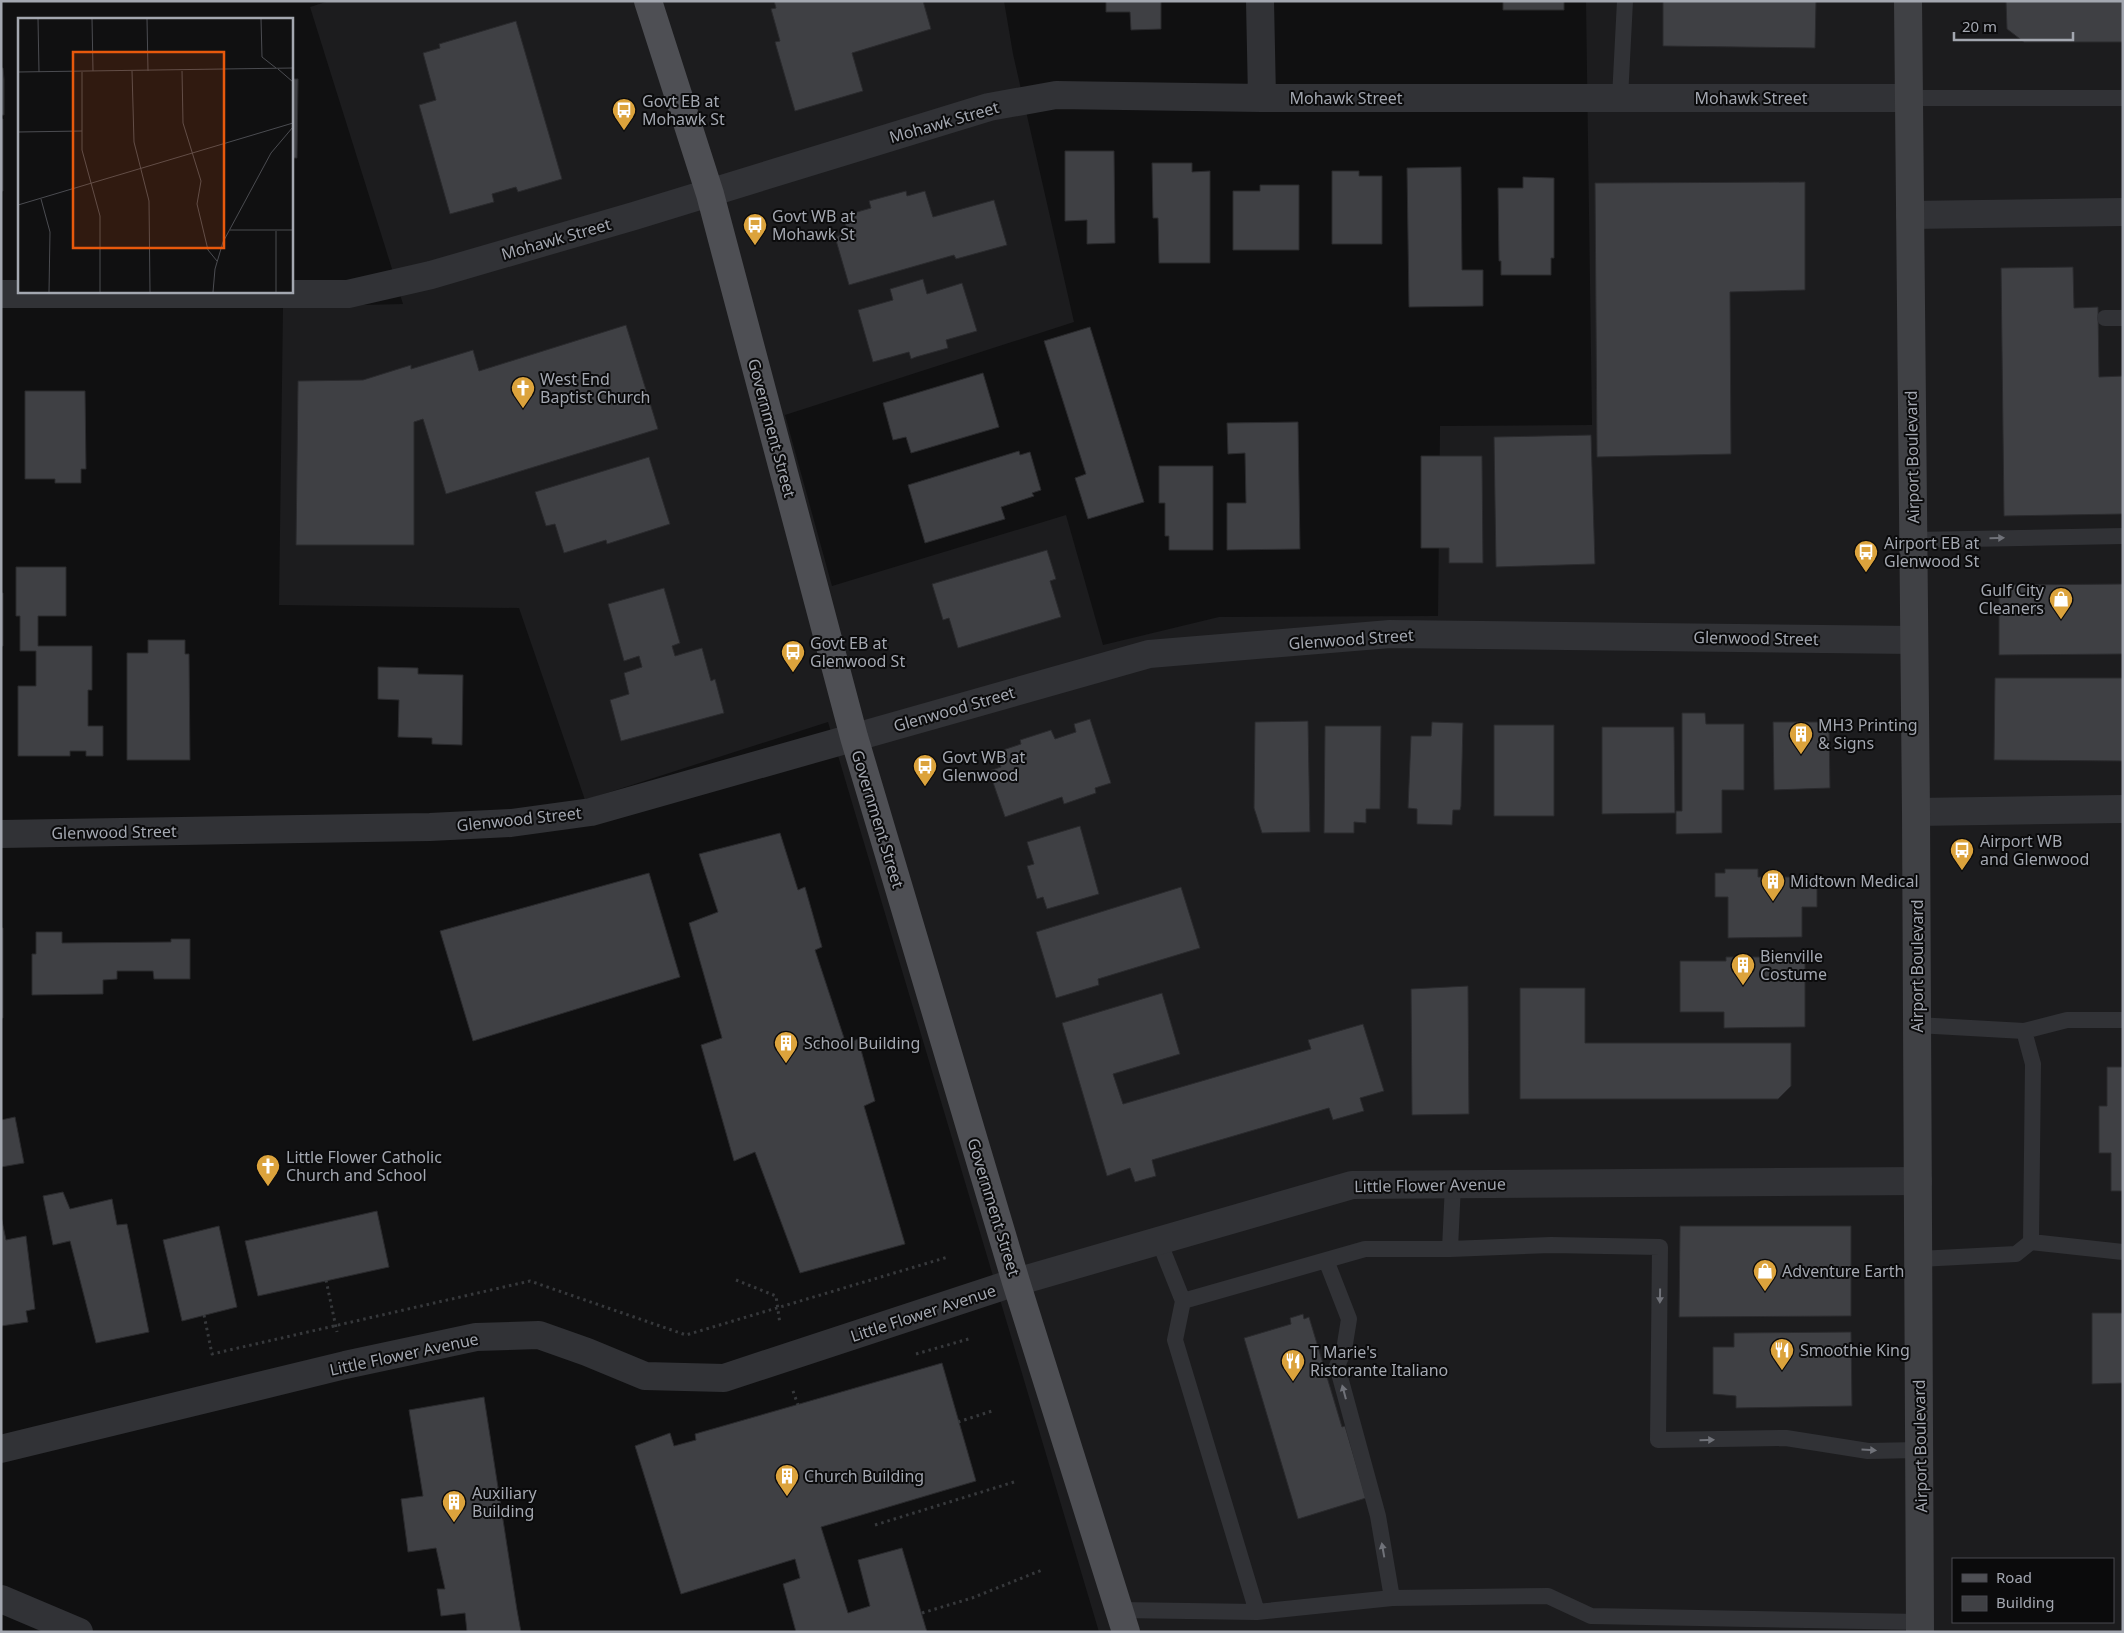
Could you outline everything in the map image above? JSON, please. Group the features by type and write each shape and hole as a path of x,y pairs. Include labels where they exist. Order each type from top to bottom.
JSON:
{"main road":[{"name":"Government Street","path":"648,1 710,194 854,737 1016,1282 1122,1621"},
{"name":"Airport Boulevard","path":"1908,1 1916,812 1920,1627"}],"street":[{"path":"1260,1 1262,98"},
{"name":"Mohawk Street","path":"1,294 348,294 431,275 710,194 989,107 1056,95 1262,98 1908,98"},
{"path":"1910,215 2123,212"},
{"name":"Glenwood Street","path":"1,834 415,827 512,823 591,812 1149,654 1390,634 1914,640"},
{"path":"1916,812 2123,810"},
{"name":"Little Flower Avenue","path":"1,1449 345,1365 476,1337 539,1335 645,1376 724,1378 1016,1282 1352,1185 1918,1181"},
{"path":"1,1599 79,1632"}],"lane":[{"path":"1620,98 1625,1"},
{"path":"1908,98 2123,98"},
{"path":"2105,318 2123,318"},
{"path":"1913,540 2123,536"},
{"path":"1917,1025 2024,1031 2066,1020 2123,1020"},
{"path":"2024,1031 2033,1064 2031,1242"},
{"path":"1450,1249 1454,1184"},
{"path":"1159,1241 1182,1301 1175,1340 1257,1612"},
{"path":"1919,1259 2016,1254 2031,1242 2123,1252"},
{"path":"1182,1301 1365,1249 1450,1249 1551,1245 1660,1248 1658,1440 1786,1438 1868,1451 1919,1450"},
{"path":"1326,1260 1349,1319 1344,1350 1338,1366 1378,1516 1392,1598"},
{"path":"1122,1621 1257,1612 1392,1598 1548,1596 1591,1616 1920,1627"}],"path":[{"path":"778,1308 948,1257"},
{"path":"958,1422 995,1410"},
{"path":"875,1526 1014,1482"},
{"path":"922,1613 972,1598 1042,1570"}],"shaded area":[{"path":"329,1 1004,1 1013,54 1074,322 785,415 832,586 1066,515 1103,645 1219,617 1438,616 1440,426 1592,425 1586,1 2123,1 2123,1632 1099,1632 828,722 585,800 519,608 279,605 283,307 403,304 310,7"}],"building":[{"path":"774,1 923,1 931,29 852,53 863,91 795,111 775,42 780,41 771,9 776,8"},
{"path":"1106,1 1161,1 1161,29 1131,30 1130,12 1106,12"},
{"path":"1503,1 1564,1 1564,10 1503,10"},
{"path":"1663,1 1816,1 1815,48 1663,46"},
{"path":"2006,1 2123,1 2123,42 2024,42 2007,29"},
{"path":"516,21 562,179 518,192 516,187 492,194 494,202 450,214 419,105 436,100 423,53 440,48 439,44"},
{"path":"1,68 3,68 4,79 4,115 1,115"},
{"path":"292,79 298,79 297,158 292,158"},
{"path":"1,119 3,119 3,191 1,191"},
{"path":"1065,151 1114,151 1115,243 1087,244 1087,220 1065,221"},
{"path":"1152,163 1192,163 1192,172 1210,171 1210,263 1159,263 1158,218 1153,218"},
{"path":"1461,167 1462,270 1483,270 1483,306 1409,307 1407,168"},
{"path":"1332,171 1359,171 1359,176 1382,176 1382,244 1332,244"},
{"path":"1523,177 1554,178 1554,258 1551,258 1551,275 1501,275 1501,261 1499,261 1498,188 1523,188"},
{"path":"1805,182 1805,290 1730,292 1731,454 1597,457 1595,183"},
{"path":"1260,185 1299,185 1299,250 1233,250 1233,191 1260,191"},
{"path":"906,191 907,196 925,191 933,217 994,200 1007,245 956,259 954,255 849,285 835,237 848,233 843,216 871,208 869,201"},
{"path":"2073,267 2074,308 2098,307 2099,377 2123,376 2123,514 2004,516 2001,268"},
{"path":"923,279 927,294 962,283 977,331 946,340 948,348 911,359 909,352 873,362 858,310 893,300 890,289"},
{"path":"626,325 658,429 446,494 423,419 414,422 414,545 296,545 298,381 363,380 411,365 411,369 473,350 479,371"},
{"path":"1090,327 1144,502 1088,519 1075,478 1086,474 1044,341"},
{"path":"983,373 999,427 911,453 906,437 893,440 883,403"},
{"path":"25,391 85,391 86,469 81,469 81,483 55,483 55,479 25,479"},
{"path":"1298,422 1300,549 1227,550 1227,503 1246,503 1245,453 1228,454 1227,423"},
{"path":"1591,435 1595,564 1496,567 1494,437"},
{"path":"1019,451 1020,455 1030,452 1041,490 1032,493 1034,496 1001,507 1005,519 925,543 908,485"},
{"path":"1421,456 1482,456 1483,563 1449,563 1449,548 1421,548"},
{"path":"649,457 670,524 607,544 606,540 564,553 555,524 546,526 535,492"},
{"path":"1159,466 1213,466 1213,550 1169,550 1169,536 1165,536 1165,503 1159,503"},
{"path":"1047,550 1056,579 1050,581 1061,617 958,648 949,618 943,620 932,584"},
{"path":"16,567 66,567 66,616 38,616 38,646 92,646 92,690 88,690 88,726 103,726 103,756 86,756 86,751 70,751 70,756 18,756 18,686 36,686 36,651 20,651 20,616 16,616"},
{"name":"Gulf City Cleaners","path":"2123,584 2123,654 1999,655 1999,585"},
{"path":"664,588 680,643 672,646 675,656 702,648 711,681 715,679 724,713 621,741 610,700 629,694 624,673 642,667 639,656 624,661 608,604"},
{"path":"1,593 3,593 3,646 1,646"},
{"path":"148,640 185,640 185,654 189,654 190,760 127,760 127,653 148,653"},
{"path":"378,667 418,668 418,674 463,675 462,745 432,744 432,738 398,737 399,700 378,699"},
{"path":"1995,678 2123,678 2123,761 1994,760"},
{"path":"1682,713 1705,713 1706,724 1744,724 1744,790 1722,790 1722,833 1676,834 1676,811 1682,811"},
{"path":"1090,719 1111,783 1095,788 1096,793 1064,804 1062,797 1005,817 989,771 1001,767 997,752 1021,744 1020,740 1051,730 1055,739 1076,732 1074,724"},
{"path":"1308,721 1310,832 1262,833 1254,808 1255,722"},
{"path":"1432,722 1463,723 1461,806 1460,810 1453,810 1452,825 1417,824 1417,809 1408,808 1411,736 1431,736"},
{"name":"MH3 Printing & Signs","path":"1773,722 1829,722 1830,788 1774,790"},
{"path":"1494,725 1554,725 1554,816 1494,816"},
{"path":"1325,726 1381,726 1380,809 1366,809 1366,823 1354,822 1354,833 1324,833"},
{"path":"1602,727 1674,727 1675,813 1602,814"},
{"path":"1080,826 1099,894 1047,909 1043,897 1037,899 1027,866 1034,864 1027,842"},
{"name":"School Building","path":"780,833 798,890 805,887 822,947 815,950 846,1044 858,1039 875,1101 864,1106 905,1244 800,1273 755,1152 734,1161 701,1045 722,1038 689,923 718,912 699,854"},
{"name":"Midtown Medical","path":"1725,869 1758,869 1758,877 1817,877 1817,907 1802,907 1802,937 1728,938 1728,897 1715,897 1715,873 1725,873"},
{"path":"649,873 680,977 473,1041 440,931"},
{"path":"1181,887 1200,948 1098,979 1099,985 1056,998 1036,932"},
{"path":"1,928 3,928 3,1018 1,1018"},
{"path":"36,932 62,932 62,943 171,942 171,939 190,939 190,979 154,979 153,971 117,971 117,979 103,980 103,994 32,995 32,954 36,954"},
{"name":"Bienville Costume","path":"1726,957 1805,957 1805,1027 1724,1028 1724,1012 1680,1012 1680,961 1726,961"},
{"path":"1468,986 1469,1114 1412,1115 1411,989"},
{"path":"1520,988 1585,988 1585,1043 1791,1043 1791,1086 1778,1099 1520,1099"},
{"path":"1162,993 1180,1054 1113,1074 1123,1104 1311,1049 1308,1040 1363,1024 1384,1091 1360,1098 1364,1111 1333,1120 1329,1108 1152,1160 1156,1176 1135,1182 1130,1168 1107,1176 1062,1023"},
{"path":"2107,1067 2123,1067 2123,1191 2111,1191 2111,1153 2099,1153 2099,1106 2107,1106"},
{"path":"15,1117 24,1163 1,1167 1,1120"},
{"path":"63,1192 70,1209 112,1199 117,1225 127,1224 149,1332 96,1343 70,1241 53,1245 43,1196"},
{"path":"377,1211 389,1267 258,1296 245,1241"},
{"path":"1,1216 6,1240 26,1236 35,1309 26,1311 28,1322 1,1326"},
{"path":"219,1226 237,1307 182,1321 163,1240"},
{"name":"Adventure Earth","path":"1680,1226 1851,1226 1851,1316 1679,1317"},
{"path":"2092,1313 2123,1313 2123,1383 2092,1384"},
{"name":"T Marie's Ristorante Italiano","path":"1303,1314 1304,1319 1309,1317 1342,1427 1345,1426 1366,1498 1298,1519 1244,1338 1291,1324 1290,1318"},
{"name":"Smoothie King","path":"1851,1332 1852,1406 1736,1408 1736,1396 1713,1394 1713,1347 1734,1347 1734,1333"},
{"name":"Church Building","path":"942,1363 976,1481 821,1527 848,1613 870,1606 858,1560 902,1548 927,1632 796,1632 783,1584 800,1578 795,1559 681,1594 635,1446 670,1433 674,1446 696,1440 695,1434"},
{"name":"Auxiliary Building","path":"484,1397 521,1632 467,1632 465,1613 441,1616 437,1589 445,1589 436,1548 408,1552 401,1499 423,1496 409,1410"}],"place":[{"name":"Govt EB at Mohawk St","path":"624,131"},
{"name":"Govt WB at Mohawk St","path":"755,246"},
{"name":"West End Baptist Church","path":"523,409"},
{"name":"Airport EB at Glenwood St","path":"1866,573"},
{"name":"Gulf City Cleaners","path":"2061,620"},
{"name":"Govt EB at Glenwood St","path":"793,673"},
{"name":"MH3 Printing & Signs","path":"1801,755"},
{"name":"Govt WB at Glenwood","path":"925,787"},
{"name":"Airport WB and Glenwood","path":"1962,871"},
{"name":"Midtown Medical","path":"1773,902"},
{"name":"Bienville Costume","path":"1743,986"},
{"name":"School Building","path":"786,1064"},
{"name":"Little Flower Catholic Church and School","path":"268,1187"},
{"name":"Adventure Earth","path":"1765,1292"},
{"name":"Smoothie King","path":"1782,1371"},
{"name":"T Marie's Ristorante Italiano","path":"1293,1382"},
{"name":"Church Building","path":"787,1497"},
{"name":"Auxiliary Building","path":"454,1523"}]}
